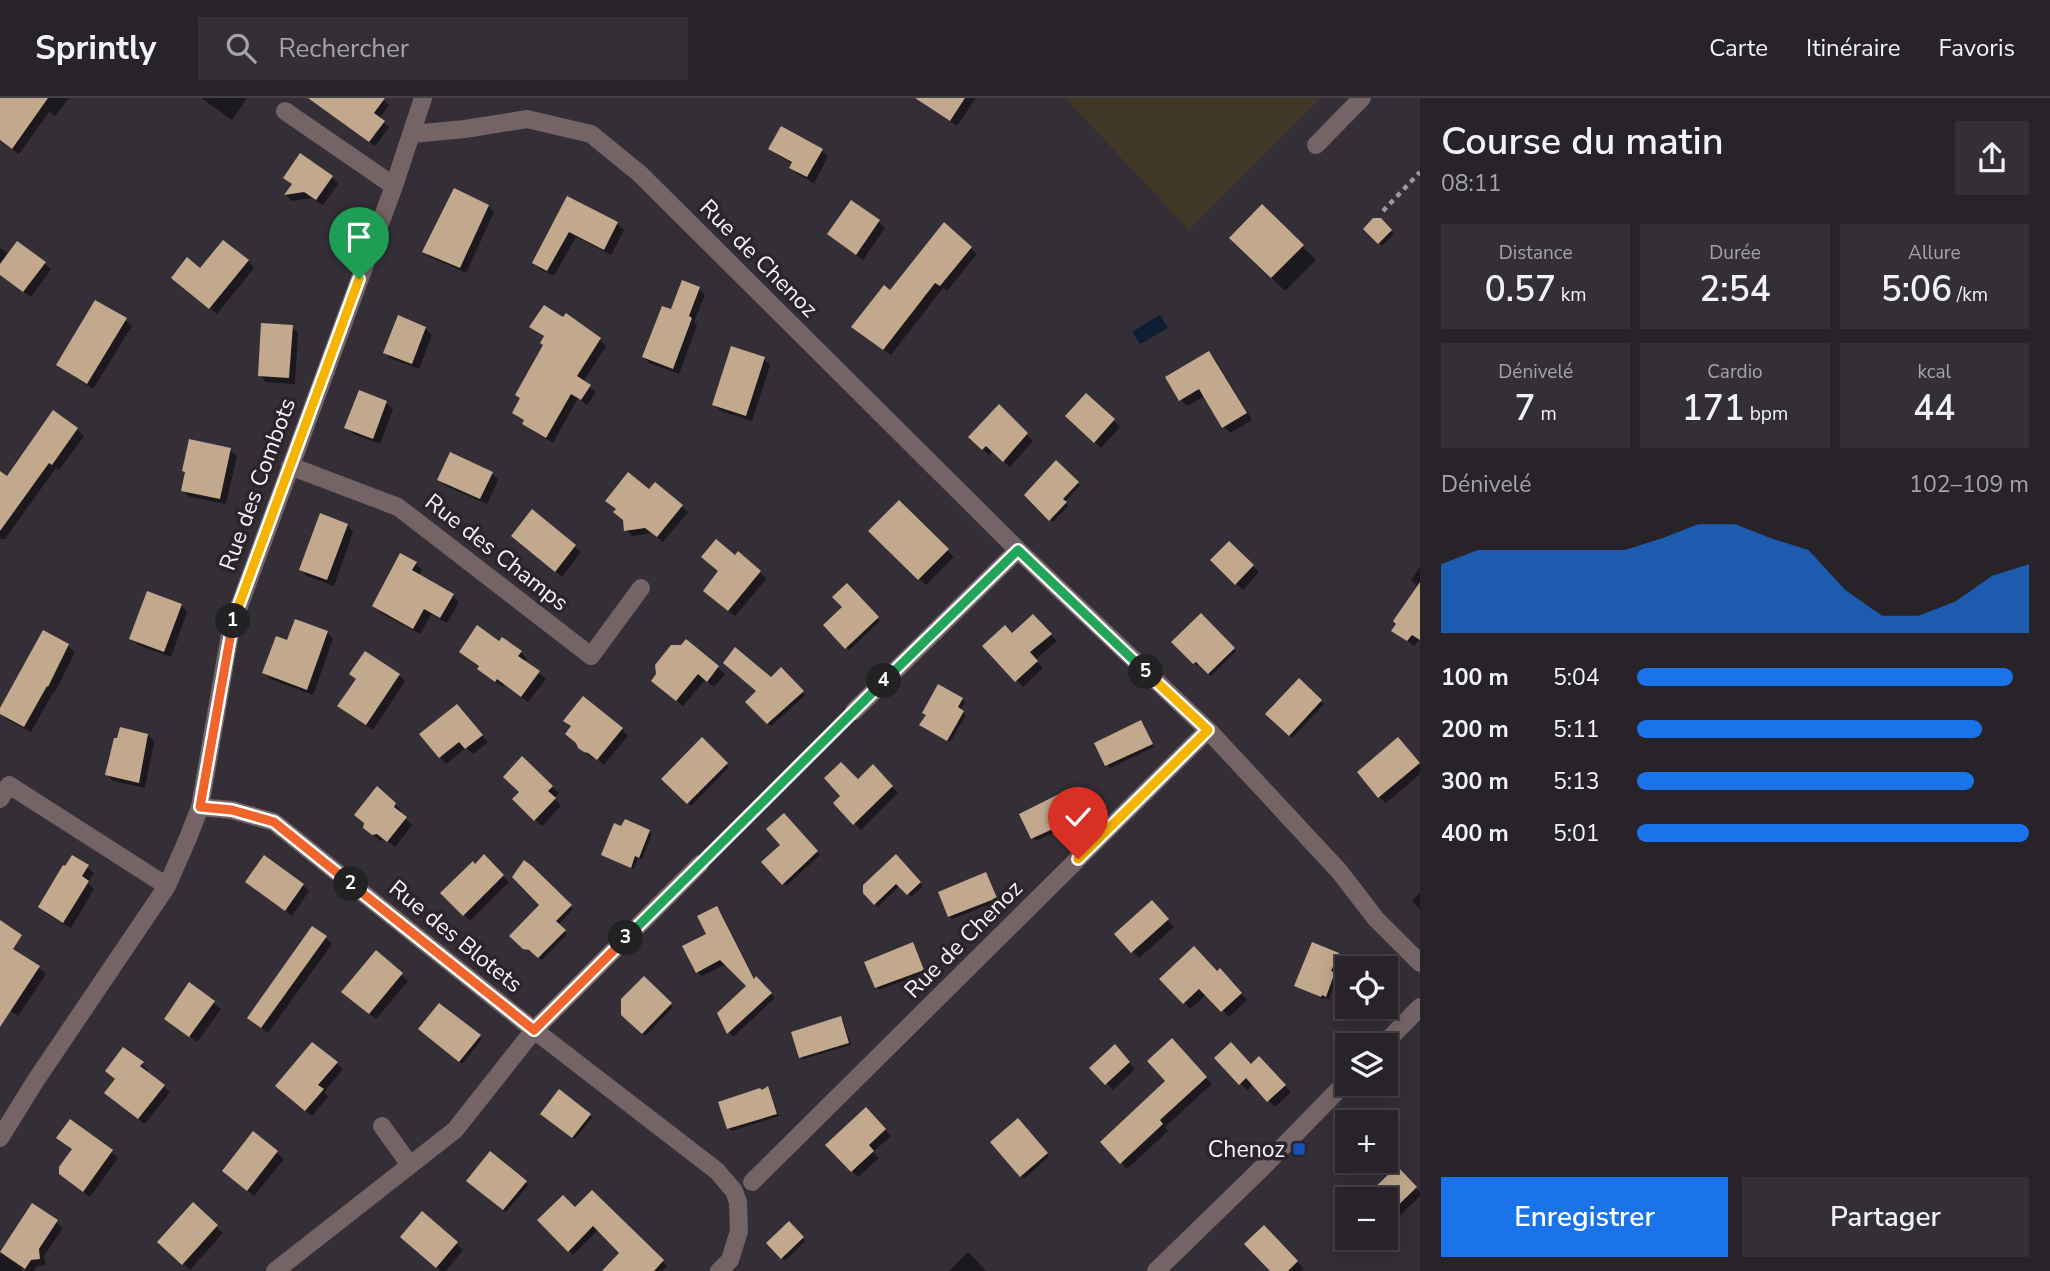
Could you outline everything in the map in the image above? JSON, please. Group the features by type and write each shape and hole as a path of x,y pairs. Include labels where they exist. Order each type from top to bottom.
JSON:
{"street":[{"name":"Rue des Combots","path":"0,1138 166,886 200,807 231,628 394,186 423,98"},
{"path":"1316,145 1362,98"},
{"path":"285,111 394,186"},
{"name":"Rue de Chenoz","path":"412,134 527,119 591,134 640,174 1018,550 1208,730 1339,872 1376,919 1420,963"},
{"name":"Rue des Champs","path":"290,466 398,507 591,656 641,589"},
{"path":"854,711 1018,550"},
{"name":"Rue de Chenoz","path":"752,1182 1208,730"},
{"path":"0,799 9,785 166,886"},
{"name":"Rue des Blotets","path":"200,807 232,810 274,822 534,1030 717,1171 734,1191 738,1202 739,1231 730,1261 719,1271"},
{"path":"275,1271 455,1130 534,1030 700,864"},
{"path":"1395,1033 1420,1007"},
{"path":"1156,1271 1335,1093"},
{"path":"382,1126 410,1165"}],"path":[{"path":"1383,211 1420,172"},
{"path":"700,864 854,711"}],"shaded area":[{"path":"1065,98 1321,98 1189,230"}],"water":[{"path":"1160,315 1168,328 1140,344 1132,332"}],"building":[{"path":"0,98 48,98 12,149 0,140"},
{"path":"308,98 385,98 374,113 385,121 369,142"},
{"path":"915,98 965,98 950,121"},
{"path":"781,126 823,149 807,177 789,168 792,162 768,149"},
{"path":"300,153 333,176 316,200 304,192 284,195 292,184 283,178"},
{"path":"454,188 489,205 460,268 422,252"},
{"path":"567,196 618,222 604,250 569,232 547,271 532,263"},
{"path":"851,200 880,220 856,255 827,234"},
{"path":"1262,204 1304,245 1271,278 1229,238"},
{"path":"1373,218 1381,218 1392,230 1378,244 1363,229"},
{"path":"944,222 972,247 940,286 935,283 883,350 851,327 884,285 890,290"},
{"path":"223,240 249,260 209,309 171,278 187,257 200,268"},
{"path":"17,241 46,262 23,292 0,275 0,264"},
{"path":"682,280 700,287 673,369 642,357 662,306 671,309"},
{"path":"95,300 127,318 87,384 56,365"},
{"path":"544,305 563,317 566,313 601,338 577,376 591,385 581,400 571,394 546,438 522,424 524,420 512,413 520,398 515,395 543,345 540,343 544,336 529,327"},
{"path":"398,315 426,327 412,364 383,353"},
{"path":"261,323 293,325 289,378 258,376"},
{"path":"731,346 765,357 746,416 712,405"},
{"path":"1209,351 1247,413 1222,428 1199,389 1179,401 1165,377"},
{"path":"359,390 387,401 373,439 344,428"},
{"path":"1086,393 1115,419 1094,443 1065,416"},
{"path":"999,404 1028,433 1003,462 986,446 982,450 968,437"},
{"path":"53,410 78,428 0,531 0,471 7,476"},
{"path":"189,439 231,448 220,499 181,491"},
{"path":"450,452 493,472 480,499 437,480"},
{"path":"1056,460 1079,482 1063,499 1067,502 1049,521 1024,495"},
{"path":"628,472 649,489 655,482 683,505 657,537 645,528 624,531 623,520 613,512 616,509 605,501"},
{"path":"899,500 949,549 918,580 868,531"},
{"path":"532,509 576,545 555,572 511,536"},
{"path":"320,513 348,524 327,580 299,570"},
{"path":"716,539 735,555 738,551 761,571 728,611 703,591 718,571 701,557"},
{"path":"1229,541 1254,565 1235,585 1210,560"},
{"path":"400,553 417,562 412,570 454,594 440,618 424,609 413,629 372,606"},
{"path":"1420,582 1420,640 1412,635 1407,641 1391,631 1396,624 1393,621"},
{"path":"847,583 879,617 845,649 823,625 842,607 832,597"},
{"path":"147,591 182,604 164,652 129,639"},
{"path":"1201,613 1235,648 1208,674 1196,662 1193,664 1171,642"},
{"path":"1033,614 1052,634 1030,652 1038,661 1015,682 982,646 1005,625 1012,633"},
{"path":"295,619 328,631 307,690 262,673 276,636 287,640"},
{"path":"477,625 499,641 502,637 522,651 518,656 540,671 521,697 497,679 495,682 477,669 479,666 459,652"},
{"path":"43,630 69,644 24,727 0,714 0,708"},
{"path":"686,639 719,666 707,682 698,674 676,701 651,681 656,674 655,665 671,645 681,645"},
{"path":"735,647 771,677 781,667 804,691 767,724 745,702 756,691 723,663"},
{"path":"365,651 400,674 366,725 337,706 356,679 349,674"},
{"path":"1299,678 1322,700 1289,736 1265,714"},
{"path":"938,684 963,698 958,707 964,711 947,741 919,725 926,715 922,713"},
{"path":"583,696 623,728 597,760 578,748 565,734 571,726 563,721"},
{"path":"457,704 483,735 465,749 459,742 439,758 419,734"},
{"path":"1141,720 1153,744 1105,766 1094,743"},
{"path":"120,727 148,734 139,783 105,775 114,738 117,738"},
{"path":"702,737 728,763 687,804 661,779"},
{"path":"1398,737 1420,763 1378,798 1357,772"},
{"path":"522,756 553,786 548,791 556,798 534,821 512,799 519,792 503,777"},
{"path":"841,762 858,779 873,764 893,786 853,825 833,803 840,796 824,778"},
{"path":"377,786 396,803 394,807 407,817 387,842 363,828 364,823 354,815"},
{"path":"1065,791 1079,817 1031,839 1019,814"},
{"path":"784,813 818,851 782,885 761,862 780,845 766,829"},
{"path":"625,819 650,830 639,858 635,856 631,868 601,855 614,823 621,826"},
{"path":"484,854 504,875 463,916 440,893"},
{"path":"896,854 921,882 907,895 896,884 874,905 863,893 863,885"},
{"path":"72,855 89,865 82,876 89,881 63,923 38,907"},
{"path":"264,855 304,884 285,911 245,882"},
{"path":"524,860 572,905 556,921 566,930 538,958 509,936 539,905 512,877"},
{"path":"986,872 997,898 948,917 938,892"},
{"path":"1152,900 1169,919 1131,953 1114,934"},
{"path":"717,906 754,979 756,976 772,993 727,1034 717,1013 746,986 720,960 696,973 682,946 706,934 697,916"},
{"path":"0,920 22,935 13,949 40,966 0,1027"},
{"path":"312,926 327,936 261,1028 247,1018"},
{"path":"913,942 924,970 875,988 864,962"},
{"path":"1312,942 1339,953 1335,956 1331,971 1335,972 1326,997 1294,986"},
{"path":"1194,946 1217,971 1220,968 1242,993 1221,1012 1199,989 1183,1004 1159,979"},
{"path":"376,950 403,973 369,1014 341,992"},
{"path":"644,976 672,1003 642,1034 621,1015 621,999"},
{"path":"189,982 215,1001 189,1037 164,1019"},
{"path":"439,1003 481,1035 459,1062 418,1029"},
{"path":"841,1016 849,1043 799,1058 791,1032"},
{"path":"1172,1038 1207,1077 1160,1120 1163,1124 1120,1164 1100,1142 1165,1081 1147,1061"},
{"path":"312,1042 338,1062 318,1085 324,1089 305,1111 275,1086"},
{"path":"1231,1042 1251,1064 1259,1056 1286,1085 1267,1102 1246,1078 1239,1085 1214,1058"},
{"path":"1115,1044 1130,1062 1105,1085 1089,1068"},
{"path":"123,1047 144,1062 140,1066 165,1085 138,1119 104,1093 115,1079 105,1071"},
{"path":"768,1086 777,1114 727,1129 718,1102"},
{"path":"559,1089 591,1114 572,1138 540,1114"},
{"path":"866,1107 886,1129 869,1145 874,1151 851,1172 825,1145"},
{"path":"1018,1118 1048,1153 1020,1177 990,1142"},
{"path":"70,1119 113,1150 83,1192 59,1174 59,1167 72,1149 56,1138"},
{"path":"253,1131 278,1151 247,1191 222,1171"},
{"path":"490,1151 527,1181 503,1210 466,1181"},
{"path":"1398,1167 1417,1187 1398,1205 1398,1187 1375,1187 1390,1173 1398,1173"},
{"path":"592,1190 664,1260 654,1271 602,1271 619,1253 593,1226 568,1252 537,1220 563,1195 575,1207"},
{"path":"193,1202 218,1225 182,1265 157,1242"},
{"path":"32,1203 58,1220 39,1249 40,1259 31,1260 25,1269 0,1252"},
{"path":"422,1211 458,1242 436,1268 400,1237"},
{"path":"789,1221 804,1237 781,1259 766,1243"},
{"path":"1264,1225 1298,1261 1288,1271 1270,1271 1244,1244"}],"place":[{"name":"Chenoz","path":"1299,1149"}],"route":[{"path":"359,279 231,628 200,807 232,810 274,822 534,1030 1018,550 1208,730 1078,859"}]}
